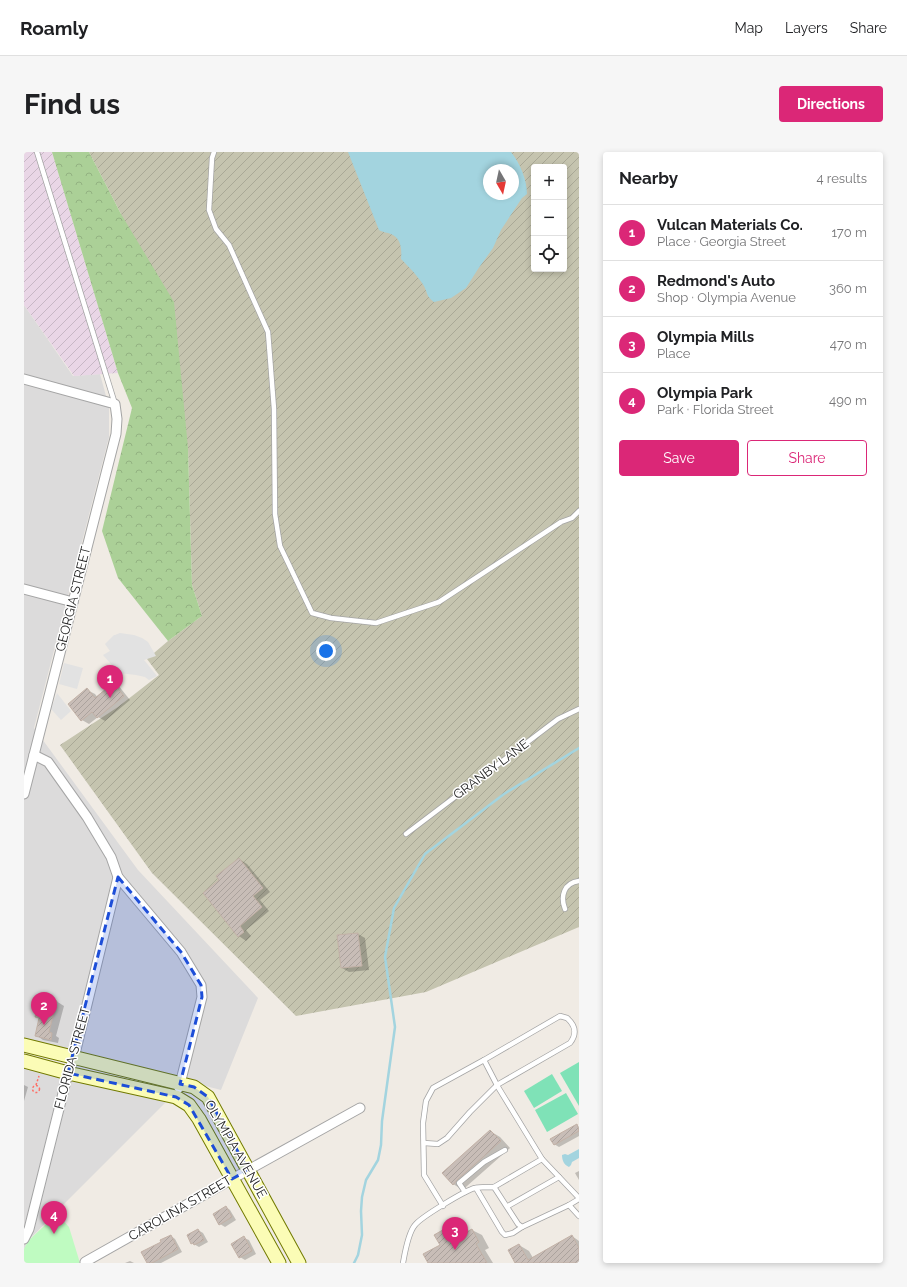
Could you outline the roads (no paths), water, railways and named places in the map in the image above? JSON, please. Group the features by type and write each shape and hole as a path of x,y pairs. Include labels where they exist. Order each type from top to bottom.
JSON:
{"main road":[{"name":"OLYMPIA AVENUE","path":"24,1045 194,1087 208,1097 300,1263"},
{"name":"OLYMPIA AVENUE","path":"24,1061 68,1073 176,1098 189,1105 199,1119 279,1263"}],"street":[{"path":"24,379 115,404"},
{"name":"GEORGIA STREET","path":"24,794 116,434 117,420 115,404"},
{"path":"24,589 73,602"},
{"path":"34,755 48,762 87,817 111,857 118,877 181,952 202,985 202,997 176,1098"},
{"name":"FLORIDA STREET","path":"24,1239 29,1229 68,1073 74,1058 118,877"},
{"name":"CAROLINA STREET","path":"85,1262 360,1108"}],"lane":[{"path":"37,152 115,404"},
{"path":"214,152 212,158 209,210 216,229 229,245 268,332 274,409 275,514 280,546 312,613 331,618 376,623 439,602 561,522 572,518 579,511"},
{"name":"GRANBY LANE","path":"406,834 558,719 579,709"},
{"path":"565,909 563,902 564,891 570,884 579,881"},
{"path":"424,1143 438,1144 447,1138 497,1085 570,1043 575,1035 574,1028 567,1018 560,1016 433,1088 426,1101 423,1123 424,1175 443,1206"},
{"path":"476,1188 505,1235 513,1233 522,1227 579,1199 542,1160 497,1085 484,1060"},
{"path":"465,1192 459,1183 484,1162 505,1150"},
{"path":"403,1263 414,1226 422,1218 465,1192 476,1188 494,1187 542,1160"},
{"path":"508,1206 559,1177"},
{"path":"494,1187 508,1206 518,1224 522,1227"},
{"path":"569,1205 579,1216"}],"water":[{"path":"348,152 511,152 517,161 518,164 483,164 483,200 519,200 519,165 526,183 527,194 522,198 501,230 493,248 466,288 451,298 434,302 431,300 419,279 401,259 401,248 397,238 391,234 379,230"},
{"path":"579,1149 579,1158 572,1162 569,1167 567,1166 562,1159 562,1155 568,1155"}],"waterway":[{"path":"354,1263 358,1255 362,1235 362,1197 366,1180 378,1160 381,1145 382,1121 395,1027 385,957 394,908 425,854 504,794 579,748"}],"place":[{"name":"Vulcan Materials Co.","path":"110,698"},
{"name":"Redmond's Auto","path":"44,1025"},
{"name":"Olympia Park","path":"54,1234"},
{"name":"Olympia Mills","path":"455,1250"}]}
